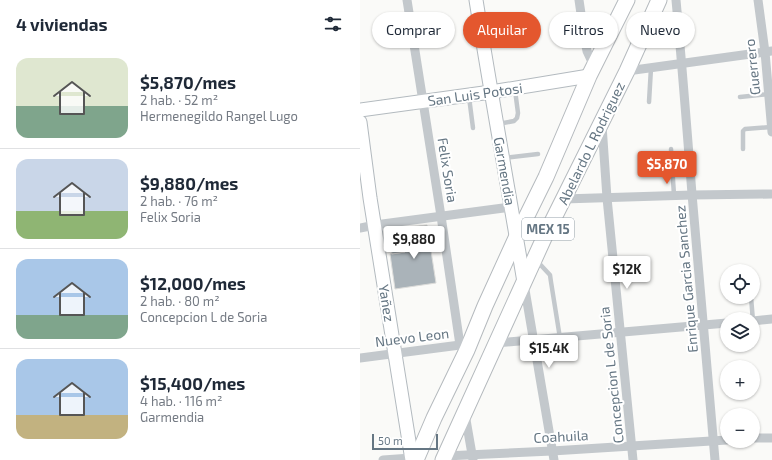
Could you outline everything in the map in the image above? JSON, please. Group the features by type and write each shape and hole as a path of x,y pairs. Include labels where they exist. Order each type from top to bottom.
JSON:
{"main road":[{"name":"Abelardo L Rodriguez","path":"413,459 434,418 463,348 485,306 546,177 592,71 627,0"},
{"name":"Abelardo L Rodriguez","path":"444,458 534,258 602,121 658,0"}],"street":[{"name":"Felix Soria","path":"407,0 463,348"},
{"name":"Garmendia","path":"476,0 553,455"},
{"path":"579,0 584,41 592,71"},
{"name":"Enrique Garcia Sanchez","path":"676,0 715,460"},
{"name":"Guerrero","path":"758,0 768,52 772,132"},
{"path":"626,71 768,52"},
{"name":"San Luis Potosi","path":"360,110 515,88 592,71"},
{"name":"Concepcion L de Soria","path":"602,121 607,198 633,460"},
{"name":"Yañez","path":"360,122 394,353 413,459"},
{"path":"563,200 692,194 772,194"},
{"path":"360,228 511,207"},
{"path":"760,320 772,319"},
{"path":"496,343 720,323"},
{"name":"Nuevo Leon","path":"360,358 394,353 463,348"},
{"path":"465,411 473,457"},
{"path":"760,438 772,438"},
{"name":"Coahuila","path":"444,458 553,455 632,446 720,440"},
{"path":"383,460 413,459"}],"lane":[{"path":"649,102 651,68"},
{"path":"496,124 514,121 517,118 518,113 515,88"},
{"path":"740,97 769,94"},
{"path":"469,95 474,128"},
{"path":"743,149 743,131 745,129 772,126"},
{"path":"671,149 674,195"},
{"path":"503,158 538,154"},
{"path":"534,258 550,275 560,338"}],"building":[{"path":"427,225 436,283 395,289 390,254 405,252 401,228"},
{"path":"402,234 405,252 392,254 390,236"}]}
